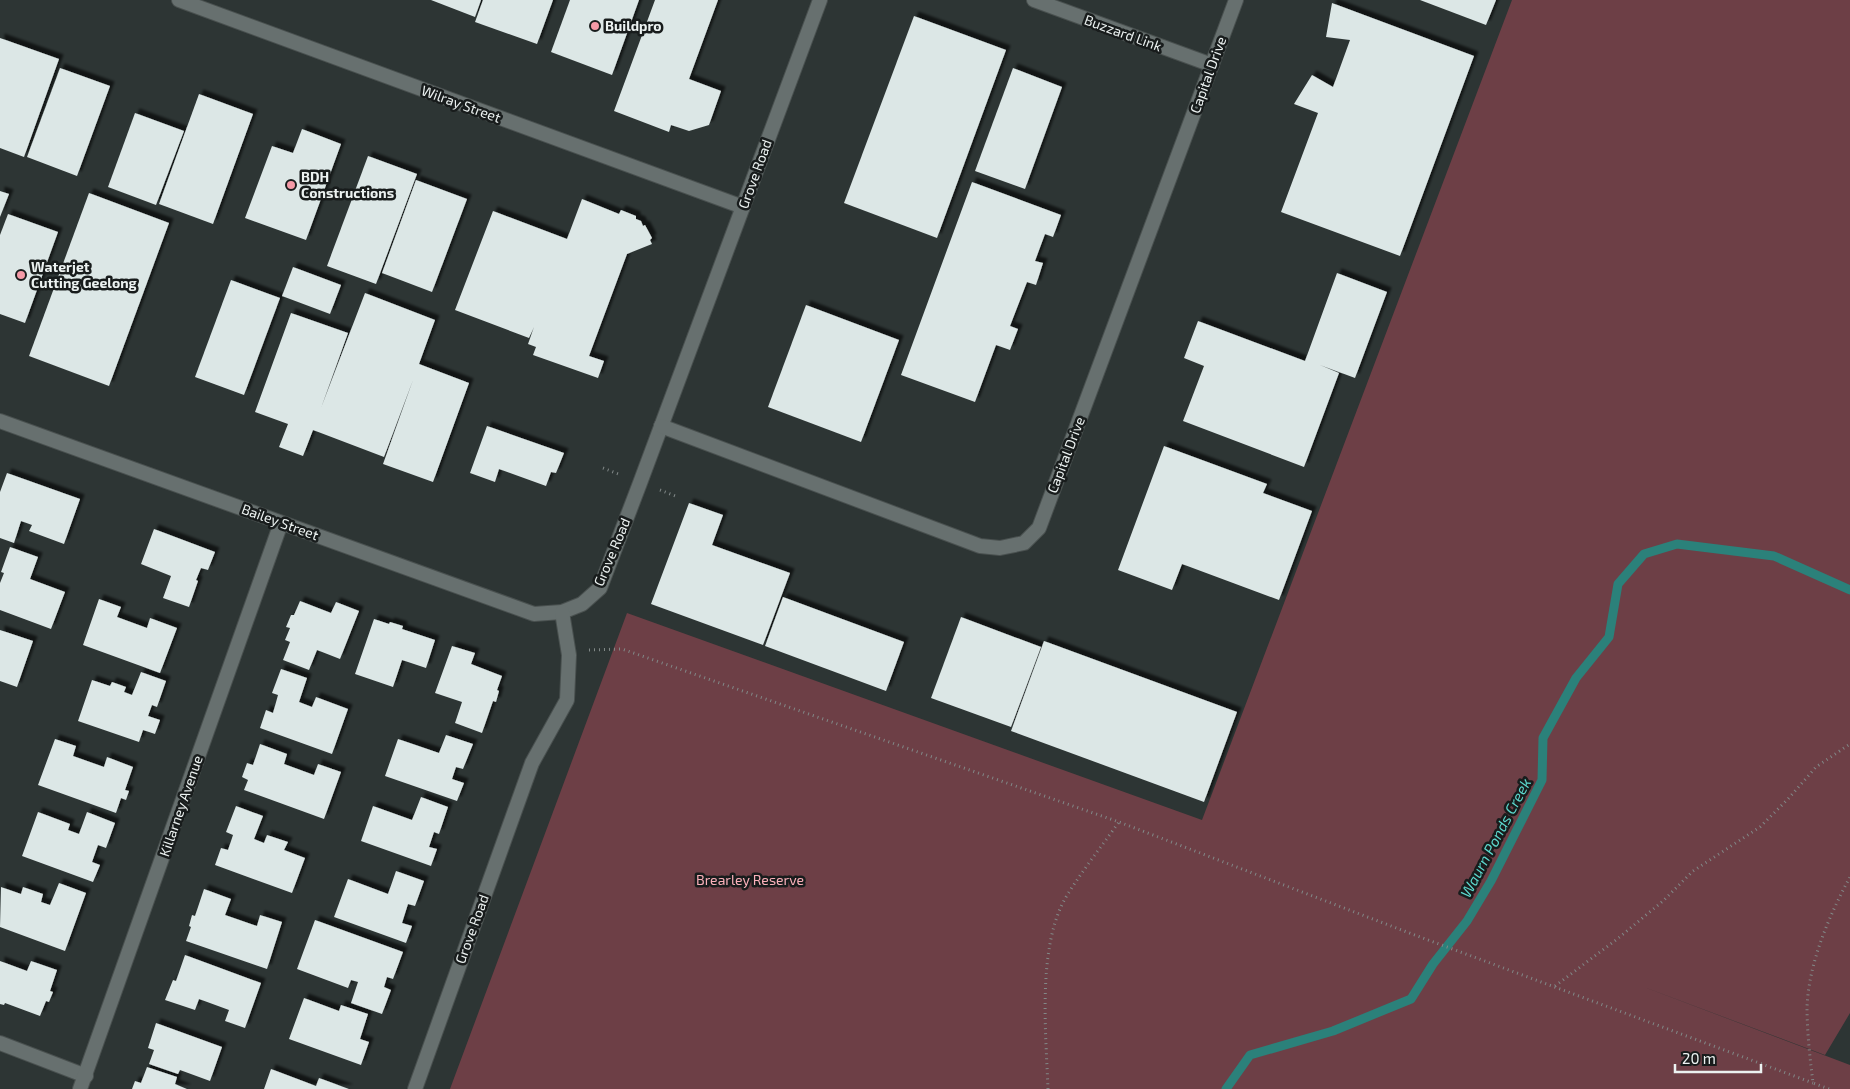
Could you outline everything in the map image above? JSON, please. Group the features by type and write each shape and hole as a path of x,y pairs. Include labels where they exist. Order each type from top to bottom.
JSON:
{"street":[{"name":"Wilray Street","path":"179,0 742,207"},
{"name":"Grove Road","path":"414,1089 532,763 568,700 569,655 562,612 582,604 600,588 820,0"},
{"name":"Buzzard Link","path":"1034,0 1212,65"},
{"name":"Capital Drive","path":"661,426 980,546 1000,548 1024,543 1039,528 1236,0"},
{"name":"Bailey Street","path":"0,421 534,614 562,612"},
{"name":"Killarney Avenue","path":"80,1089 281,522"},
{"path":"0,1044 86,1076"}],"path":[{"path":"569,655 589,650 622,648 1119,822 1412,934 1829,1089"},
{"path":"1555,986 1630,929 1663,901 1693,871 1760,827 1816,767 1850,744"},
{"path":"1048,1089 1044,998 1052,934 1066,898 1119,822"},
{"path":"1813,1083 1808,1035 1811,977 1826,926 1850,877"}],"green space":[{"name":"Brearley Reserve","path":"1512,0 1850,0 1850,1013 1825,1055 1636,984 1850,1065 1850,1089 450,1089 627,613 1202,820"}],"building":[{"path":"431,0 481,0 475,17"},
{"path":"483,0 553,0 537,44 475,22"},
{"name":"Buildpro","path":"570,0 639,0 612,75 551,52"},
{"path":"655,0 718,0 689,79 721,91 709,125 689,131 671,125 669,132 614,111"},
{"path":"1420,0 1496,0 1486,25"},
{"path":"1332,3 1474,56 1400,256 1281,212 1318,113 1294,104 1312,75 1333,87 1350,40 1326,37"},
{"path":"914,16 1006,50 937,238 844,203"},
{"path":"0,38 59,59 24,157 0,148"},
{"path":"60,68 110,86 77,176 27,157"},
{"path":"1013,68 1062,87 1025,189 975,171"},
{"path":"199,94 253,114 213,224 159,204"},
{"path":"135,113 184,131 156,205 108,187"},
{"name":"BDH Constructions","path":"302,129 341,144 306,240 245,218 272,146 293,153"},
{"path":"368,156 417,174 376,284 327,266"},
{"path":"416,180 467,199 432,292 382,273"},
{"path":"972,182 1061,215 1053,237 1045,234 1035,261 1043,263 1036,285 1027,282 1010,326 1018,329 1010,350 996,345 975,402 901,375"},
{"path":"0,191 9,194 0,217"},
{"path":"89,193 169,223 109,386 29,356"},
{"path":"582,199 619,214 621,210 636,216 636,219 641,221 643,226 645,225 652,238 650,240 652,244 627,254 589,356 604,361 598,378 533,355 536,347 528,344 534,327 529,338 455,310 493,211 567,239"},
{"name":"Waterjet Cutting Geelong","path":"8,214 58,232 25,323 0,314 0,235"},
{"path":"293,267 341,285 330,314 282,296"},
{"path":"1337,273 1387,292 1355,378 1320,365 1339,373 1304,467 1183,421 1204,366 1184,358 1198,321 1305,361"},
{"path":"231,280 280,298 244,395 195,377"},
{"path":"365,293 435,320 419,364 469,383 433,482 383,464 413,380 384,457 313,430 303,456 279,447 288,424 255,412 291,313 348,333 321,408"},
{"path":"806,305 899,340 861,442 768,407"},
{"path":"487,426 564,453 556,473 551,472 546,486 499,469 495,482 470,473"},
{"path":"1164,446 1267,484 1263,493 1312,511 1279,600 1182,564 1172,590 1118,570"},
{"path":"7,473 80,499 64,544 29,531 32,525 21,521 14,543 0,538 0,492"},
{"path":"689,503 723,515 712,545 790,573 763,645 651,604"},
{"path":"154,529 215,552 208,570 201,568 189,607 163,598 171,576 141,564"},
{"path":"10,547 38,557 30,579 65,592 51,629 0,610 0,583 4,573 1,572"},
{"path":"783,597 904,642 886,691 765,646"},
{"path":"99,599 121,607 117,617 147,628 150,618 177,628 160,673 83,645"},
{"path":"300,601 331,613 336,602 359,611 340,659 317,650 309,670 283,660 290,642 285,640 290,628 286,627"},
{"path":"961,617 1041,647 1011,727 931,698"},
{"path":"374,619 403,626 402,629 435,640 426,668 402,660 393,687 355,674"},
{"path":"0,630 33,641 17,687 0,681"},
{"path":"1044,641 1237,712 1204,802 1011,731"},
{"path":"452,646 475,653 471,664 502,676 497,690 499,691 496,702 493,701 482,733 455,723 462,702 435,693"},
{"path":"281,669 307,678 299,702 312,707 316,697 348,709 332,754 260,728 266,710 273,713 278,695 272,693"},
{"path":"141,672 166,681 157,707 152,705 148,716 160,720 155,734 143,730 139,742 78,721 92,680 110,686 112,682 126,687 124,692 132,695"},
{"path":"446,735 473,744 463,769 456,767 452,779 464,783 457,801 385,776 398,739 439,753"},
{"path":"55,739 76,746 73,756 104,767 107,757 133,767 125,790 129,791 126,800 121,798 116,813 38,785"},
{"path":"260,744 287,754 284,764 314,775 318,764 341,772 324,819 244,790 248,780 242,777 247,763 253,765"},
{"path":"421,797 448,807 439,834 434,832 429,847 437,849 431,866 361,841 373,806 412,820"},
{"path":"236,806 263,816 254,839 264,843 267,835 288,842 284,850 305,858 292,893 215,865 221,848 228,850 233,835 226,832"},
{"path":"38,812 70,824 68,830 79,834 87,812 115,823 106,848 98,845 92,862 100,865 93,882 22,856"},
{"path":"396,871 424,881 415,906 408,904 402,923 412,926 406,943 334,917 348,879 388,894"},
{"path":"59,883 86,893 65,951 0,927 1,887 21,894 23,887 43,894 41,902 50,905"},
{"path":"204,889 231,899 225,915 257,926 260,915 282,922 267,969 186,941 191,927 189,926 192,915 195,916"},
{"path":"315,920 403,952 393,979 387,977 384,987 391,990 382,1014 351,1003 358,982 351,980 348,988 297,969"},
{"path":"185,955 261,983 245,1028 225,1021 229,1010 199,999 195,1010 165,1000 173,980 176,981"},
{"path":"0,961 27,971 31,961 57,970 50,991 53,992 49,1002 46,1001 40,1016 5,1003 4,1005 0,1004"},
{"path":"304,998 339,1011 341,1005 368,1014 360,1039 369,1042 361,1065 289,1039"},
{"path":"156,1023 222,1047 210,1081 180,1070 178,1074 149,1064 154,1050 148,1048"},
{"path":"147,1067 177,1077 175,1084 187,1089 132,1089 135,1081 141,1083"},
{"path":"271,1069 316,1086 319,1078 349,1089 264,1089"}],"waterway":[{"name":"Waurn Ponds Creek","path":"1226,1089 1250,1055 1333,1031 1411,999 1433,964 1467,921 1491,881 1542,780 1543,738 1576,678 1609,637 1618,584 1644,554 1677,544 1774,556 1850,590"}],"place":[{"name":"Buildpro","path":"595,26"},
{"name":"BDH Constructions","path":"291,185"},
{"name":"Waterjet Cutting Geelong","path":"21,275"}]}
